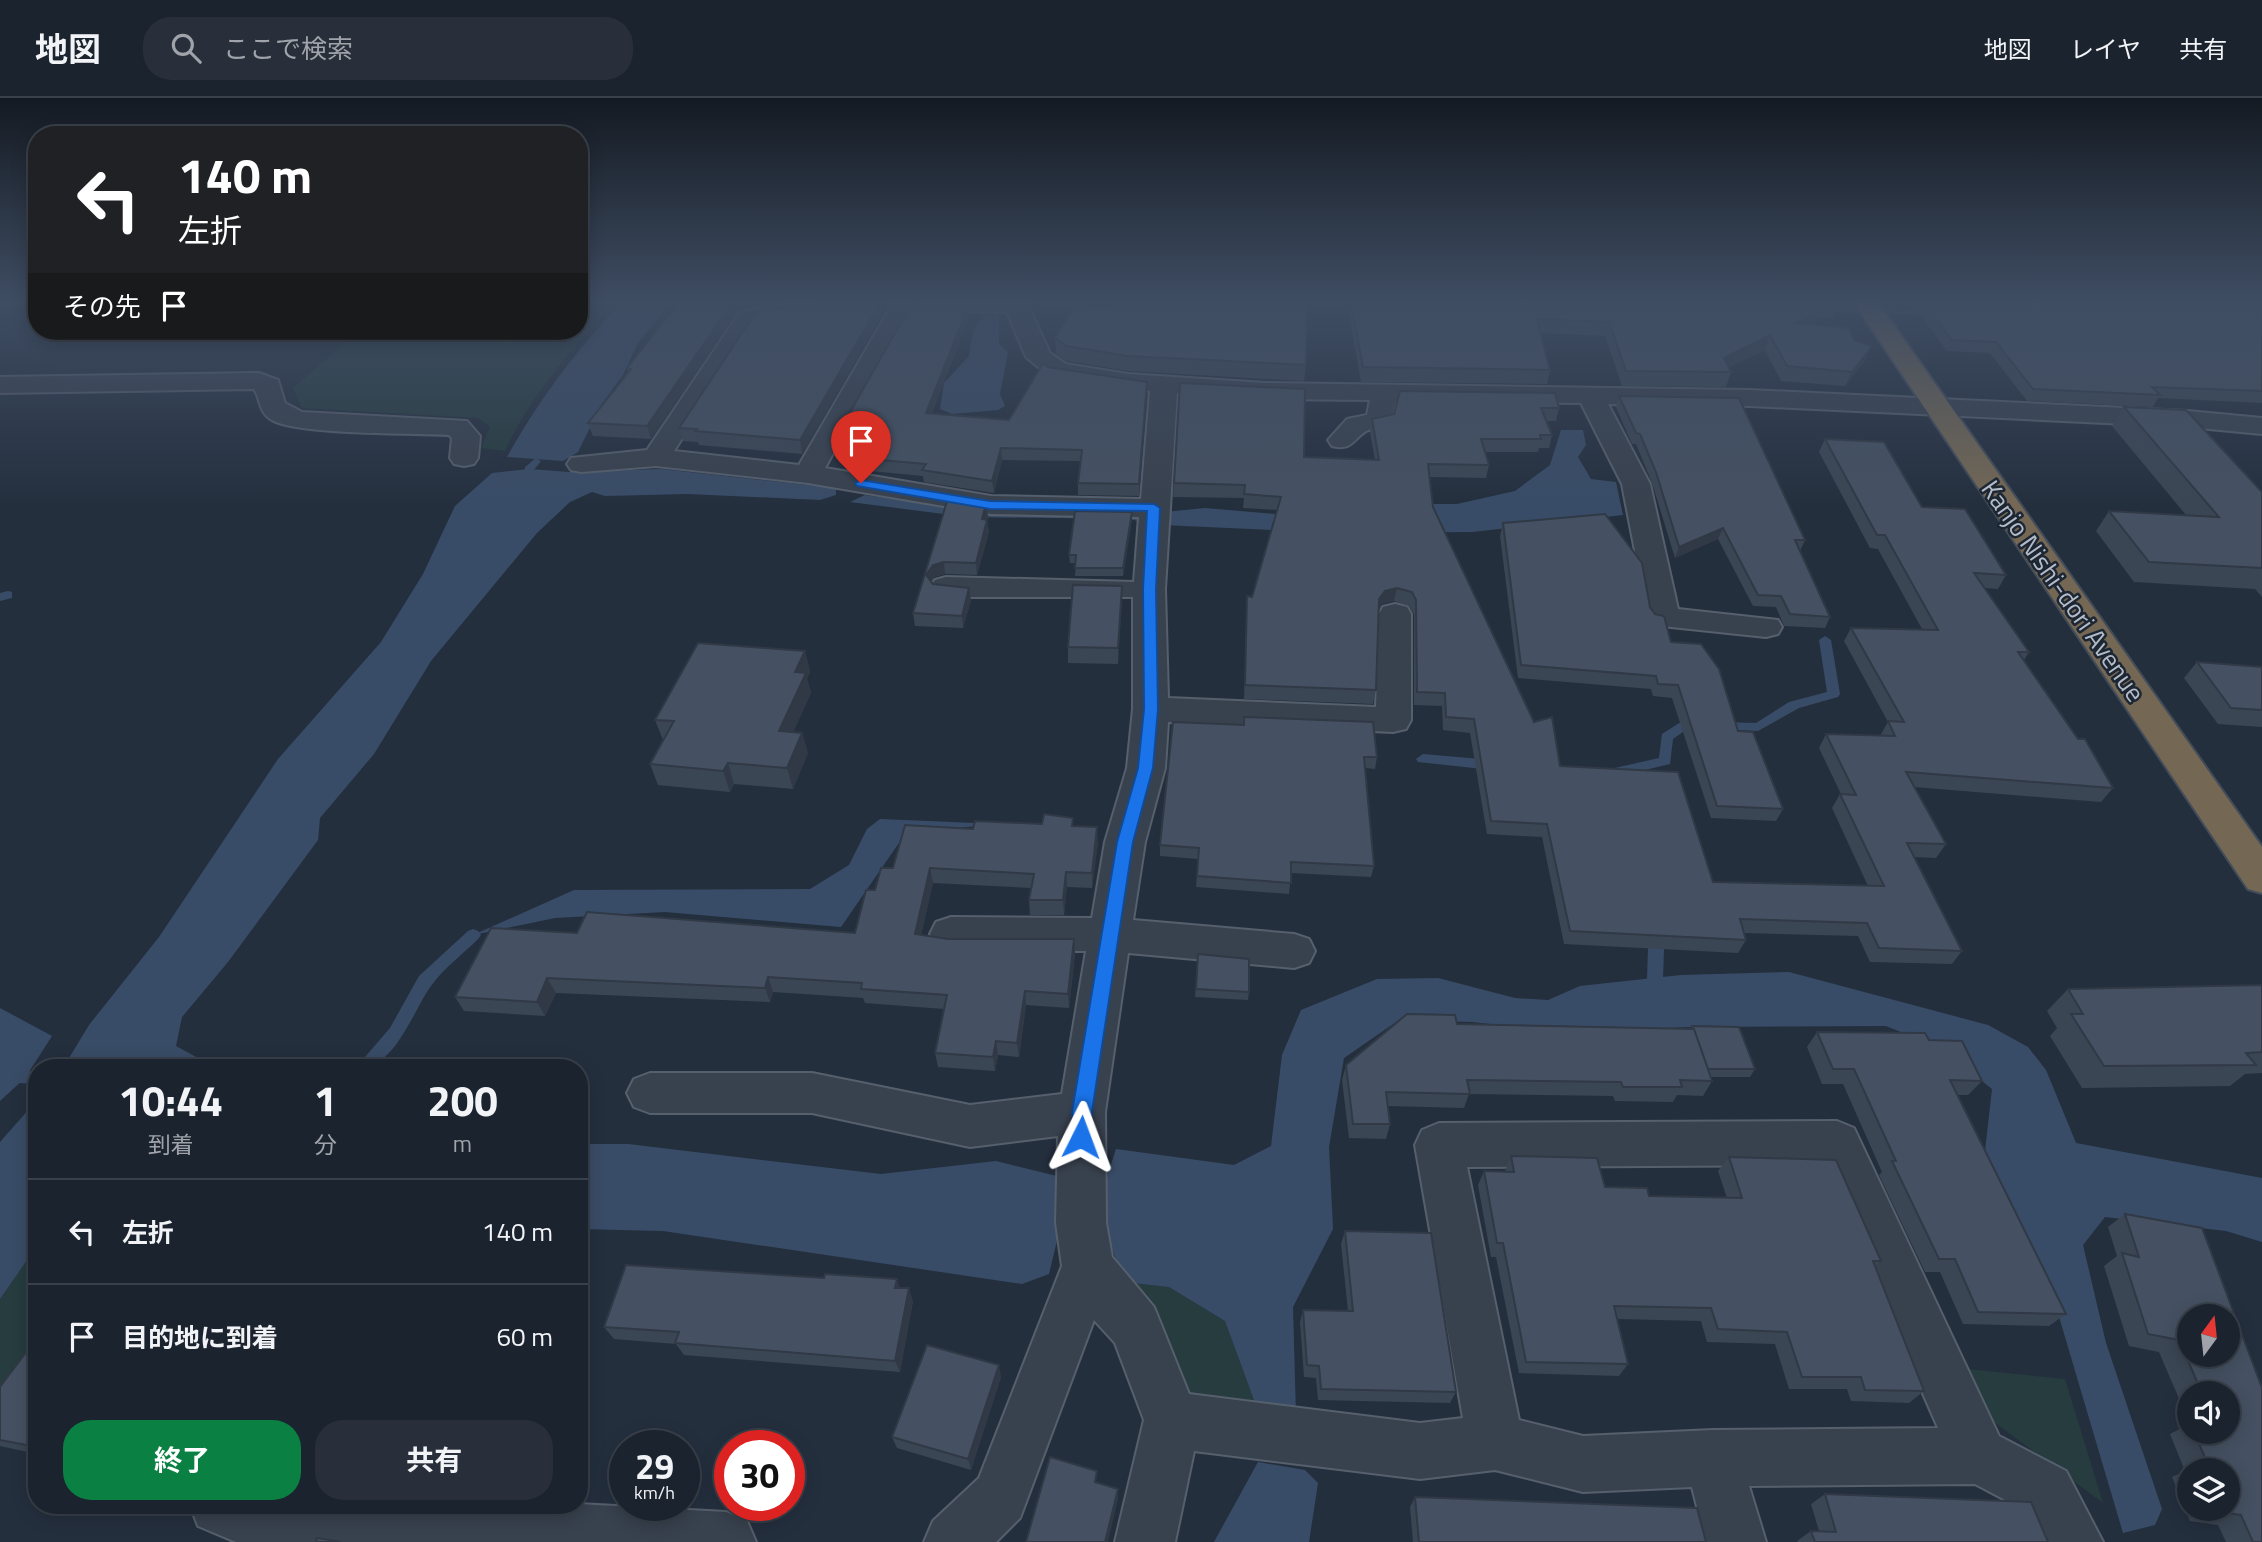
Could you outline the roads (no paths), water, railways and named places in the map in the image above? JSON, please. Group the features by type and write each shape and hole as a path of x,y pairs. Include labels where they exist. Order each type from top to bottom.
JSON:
{"highway":[{"name":"Kanjo Nishi-dori Avenue","path":"1911,370 2262,878"}],"street":[{"path":"656,458 714,370"},
{"path":"808,474 867,370"},
{"path":"1057,370 1088,377 1164,385 1750,398 2175,418 2262,426"},
{"path":"0,385 259,381 269,386 272,406 282,415 302,420 457,426 466,436 464,458"},
{"path":"954,1542 1000,1497 1083,1225 1082,1112 1125,842 1146,768 1151,709 1149,589 1164,385"},
{"path":"1342,440 1357,425 1379,420 1385,392"},
{"path":"1590,395 1636,484 1664,618 1766,627"},
{"path":"581,464 656,458 808,474 990,505 1153,519"},
{"path":"946,587 1149,589"},
{"path":"1151,709 1394,720 1395,614"},
{"path":"951,934 1110,935 1294,951"},
{"path":"650,1093 811,1093 970,1126 1082,1112"},
{"path":"1495,1442 1439,1145 1837,1143 1979,1456"},
{"path":"1083,1225 1112,1301 1135,1326 1172,1420 1145,1542"},
{"path":"1172,1420 1420,1451 1495,1442 1583,1464 1713,1458 1979,1456 2046,1490 2073,1542"},
{"path":"1713,1458 1736,1542"},
{"path":"237,1514 288,1539 361,1521 709,1541"}],"water":[{"path":"563,370 625,370 601,405 578,452 563,461 507,457 532,415"},
{"path":"956,370 1004,370 1000,394 1005,406 998,410 952,414 940,409 944,383"},
{"path":"1561,430 1583,430 1586,445 1578,457 1591,479 1616,482 1623,515 1472,532 1335,533 1163,525 1127,519 967,517 850,502 865,495 970,510 1165,512 1205,508 1356,521 1410,504 1457,504 1515,491 1550,465"},
{"path":"529,469 570,472 661,469 836,488 836,495 820,500 688,494 605,496 592,492 570,502 537,533 431,661 374,754 320,818 318,840 228,962 182,1017 176,1046 200,1059 68,1059 89,1025 159,937 278,759 381,642 423,574 455,506 492,473"},
{"path":"880,819 999,824 925,831 901,840 841,927 665,912 555,918 473,935 574,890 810,889 849,865 867,829"},
{"path":"1789,972 1988,1025 2028,1047 2046,1070 2076,1143 2262,1178 2262,1242 2226,1231 2105,1217 2083,1245 2106,1343 2162,1509 2155,1525 2123,1533 2052,1293 1984,1160 1992,1089 1940,1048 1886,1026 1691,1027 1562,1032 1472,1022 1399,1020 1344,1058 1329,1147 1333,1229 1293,1307 1296,1416 1255,1403 1225,1321 1169,1287 1123,1282 1098,1204 1116,1149 1234,1165 1271,1146 1282,1055 1301,1010 1377,979 1438,978 1515,998 1548,1000 1580,986 1681,975"},
{"path":"0,1008 52,1036 37,1059 28,1059 28,1073 25,1078 0,1101"},
{"path":"28,1110 28,1259 0,1299 0,1142"},
{"path":"588,1144 628,1144 881,1174 996,1161 1065,1178 1066,1203 1049,1274 1022,1284 663,1231 588,1229"},
{"path":"1258,1462 1305,1470 1318,1483 1309,1542 1214,1542"}],"waterway":[{"path":"529,469 536,461"},
{"path":"0,597 8,595"},
{"path":"1719,726 1758,727 1794,705 1834,694 1825,640"},
{"path":"1611,773 1665,761 1667,737 1684,724 1699,725"},
{"path":"1423,759 1492,765"},
{"path":"1651,931 1656,948 1655,979"},
{"path":"373,1057 396,1033 425,981 473,935"}]}
